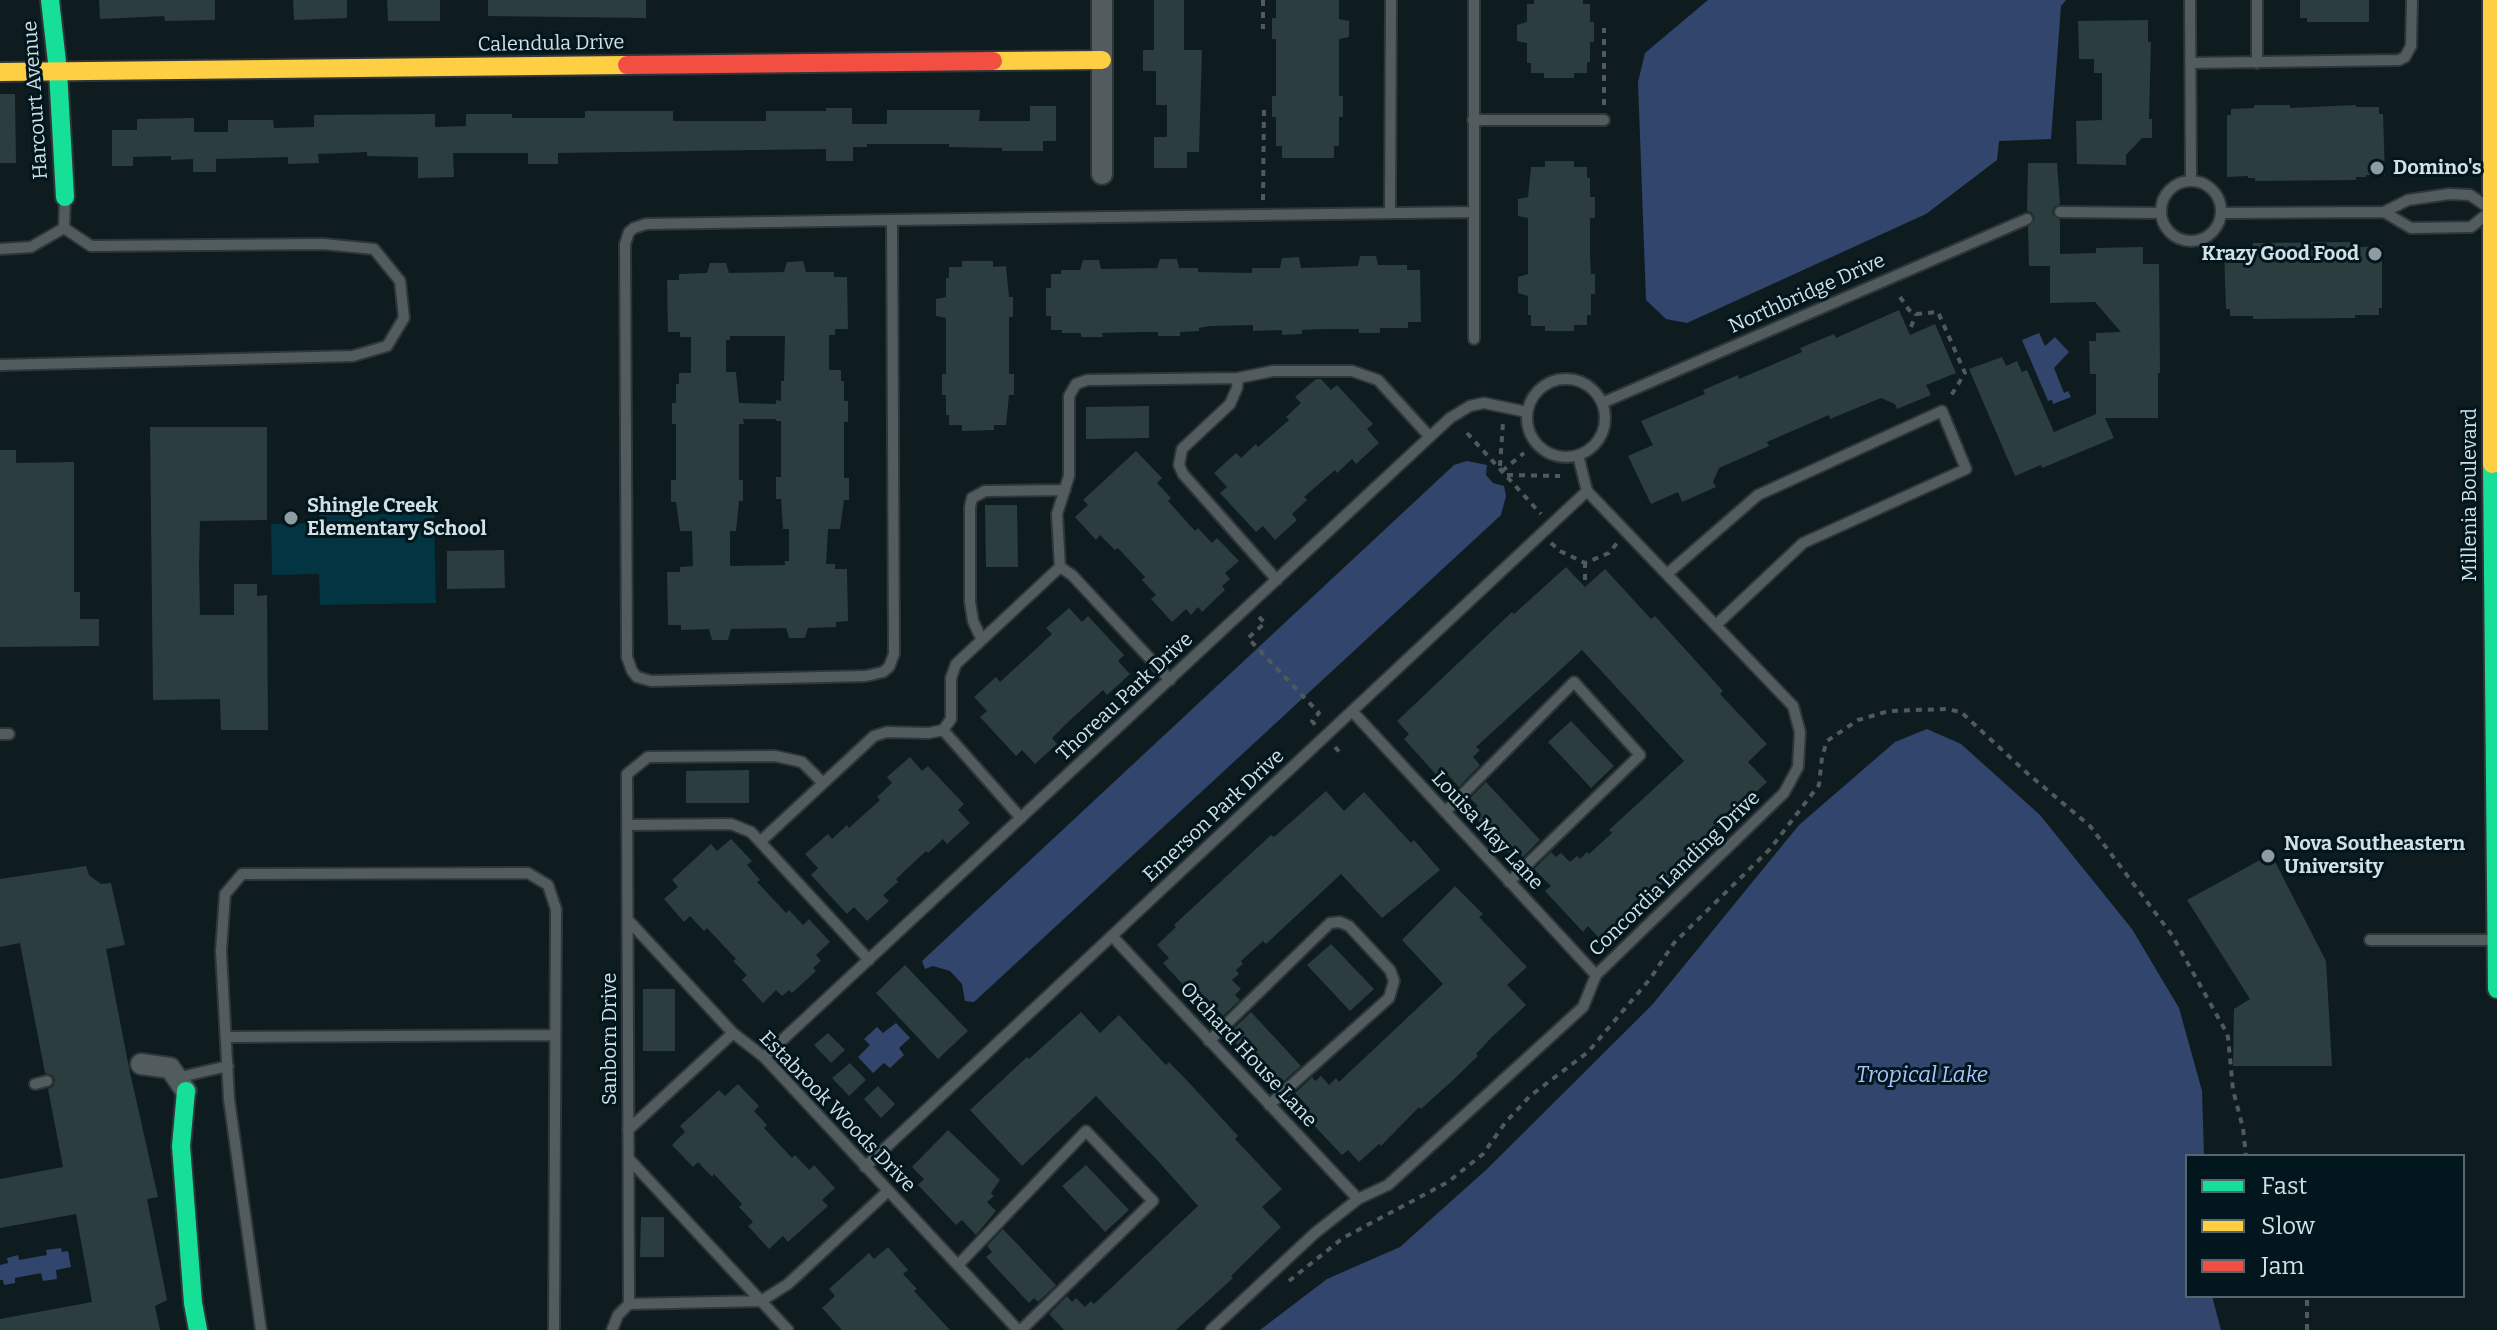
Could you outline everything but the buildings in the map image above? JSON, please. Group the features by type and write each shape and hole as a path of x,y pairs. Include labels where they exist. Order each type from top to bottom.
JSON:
{"street":[{"name":"Harcourt Avenue","path":"50,0 58,71 65,197"},
{"path":"1102,0 1102,174"},
{"name":"Millenia Boulevard","path":"2492,0 2495,210 2492,563 2497,989"},
{"name":"Calendula Drive","path":"0,72 1102,60"},
{"path":"136,1065 170,1068 181,1084 181,1146 193,1303 198,1330"},
{"path":"188,1330 193,1303"}],"lane":[{"path":"1390,213 1391,0"},
{"path":"1474,0 1474,339"},
{"path":"2190,0 2191,181"},
{"path":"2257,0 2257,63"},
{"path":"2190,63 2399,60 2405,57 2411,46 2412,0"},
{"path":"1473,120 1604,120"},
{"path":"2191,181 2209,187 2220,203 2221,213 2220,222 2209,236 2192,242 2167,230 2161,213 2164,197 2169,190 2191,181"},
{"path":"2221,213 2384,212 2408,200 2449,194 2470,195 2495,210 2471,227 2411,228 2384,212"},
{"path":"64,228 65,197"},
{"path":"892,220 892,661 883,672 866,676 651,681 637,677 627,657 625,244 629,232 646,224 892,220 1262,214 1474,212"},
{"path":"2060,212 2161,213"},
{"name":"Northbridge Drive","path":"1602,403 2027,219"},
{"path":"0,249 31,247 64,228"},
{"path":"0,365 353,356 387,346 404,318 400,281 374,249 323,244 91,246 64,228"},
{"path":"1060,567 1057,514 1069,469 1069,396 1076,384 1087,380 1238,378 1261,372 1352,371 1378,380 1429,436"},
{"path":"1238,378 1230,404 1182,449 1179,465 1183,474 1277,580"},
{"path":"1567,379 1588,385 1602,403 1605,424 1601,434 1588,450 1578,455 1555,456 1536,444 1530,434 1527,412 1536,392 1556,380 1567,379"},
{"name":"Thoreau Park Drive","path":"764,1057 1429,436 1457,413 1477,404 1527,412"},
{"path":"1667,574 1758,495 1942,411 1966,469 1803,543 1716,625"},
{"path":"1578,455 1587,491"},
{"path":"981,638 973,621 970,602 972,498 985,491 1065,490"},
{"name":"Concordia Landing Drive","path":"1211,1330 1315,1233 1358,1199 1388,1185 1583,1007 1596,975 1784,793 1798,767 1800,732 1793,706 1587,491"},
{"name":"Emerson Park Drive","path":"865,1167 1587,491"},
{"path":"761,841 880,733 943,730 951,719 953,670 960,659 1060,567"},
{"path":"1060,567 1072,575 1170,680"},
{"path":"1445,812 1574,682 1640,755 1509,882"},
{"name":"Louisa May Lane","path":"1352,711 1596,975"},
{"path":"943,730 1021,818"},
{"name":"Sanborn Drive","path":"629,1304 627,774 648,757 775,756 802,762 823,783"},
{"path":"628,825 731,824 751,832 869,960"},
{"path":"261,1330 229,1099 221,951 225,894 242,874 528,873 548,885 556,909 554,1330"},
{"name":"Estabrook Woods Drive","path":"628,920 733,1033 764,1057 1019,1330"},
{"path":"1209,1041 1330,923 1340,922 1349,926 1390,970 1394,981 1389,998 1269,1105"},
{"name":"Orchard House Lane","path":"1112,936 1358,1199"},
{"path":"2370,940 2496,940"},
{"path":"628,1130 733,1033"},
{"path":"227,1037 555,1035"},
{"path":"181,1084 206,1069 228,1066"},
{"path":"958,1265 1086,1131 1153,1201 1019,1330"},
{"path":"629,1159 788,1330"},
{"path":"612,1330 618,1315 629,1304 761,1301 788,1284 888,1191"}],"path":[{"path":"1263,0 1263,29"},
{"path":"1604,28 1604,120"},
{"path":"1262,214 1264,106"},
{"path":"1900,297 1916,314 1938,312 1965,373 1942,411"},
{"path":"1911,327 1916,314"},
{"path":"1503,421 1503,472"},
{"path":"1467,433 1551,524"},
{"path":"1503,472 1524,453"},
{"path":"1503,472 1560,476"},
{"path":"1541,534 1560,551 1585,563 1609,553 1626,531"},
{"path":"1585,563 1585,580"},
{"path":"1265,623 1248,638 1319,713"},
{"path":"1279,1290 1343,1238 1448,1182 1483,1154 1505,1123 1530,1096 1588,1052 1650,979 1674,943 1770,849 1819,785 1827,741 1858,720 1889,711 1946,709 1961,712 2090,826 2172,935 2224,1028 2228,1037 2233,1090 2246,1154"},
{"path":"2307,1298 2307,1330"}],"shaded area":[{"path":"434,513 436,603 320,605 319,574 272,575 271,524 318,523 319,515"}],"water":[{"path":"1708,0 2066,0 2061,6 2051,139 1999,141 1997,160 1926,214 1687,323 1666,319 1646,300 1638,82 1645,53"},
{"path":"2039,333 2045,346 2055,337 2069,352 2054,368 2064,393 2068,391 2071,397 2053,404 2052,400 2048,401 2022,340"},
{"path":"1467,461 1487,465 1486,475 1493,483 1504,486 1506,496 1501,515 974,1002 965,1001 962,984 950,971 933,966 925,969 922,961 1454,465"},
{"name":"Tropical Lake","path":"1927,729 1961,744 2040,815 2132,929 2179,1008 2202,1091 2204,1154 2185,1154 2185,1298 2213,1298 2221,1330 1260,1330 1327,1279 1400,1247 1487,1169 1652,1005 1799,825 1895,742"},
{"path":"896,1023 910,1038 899,1048 904,1055 890,1068 884,1063 873,1073 858,1057 870,1045 864,1039 877,1027 883,1033"},
{"path":"61,1248 62,1252 68,1251 71,1267 56,1270 57,1279 43,1281 41,1273 15,1278 15,1283 4,1285 0,1280 0,1265 8,1263 7,1258 18,1255 19,1260 47,1255 46,1250"}],"traffic: fast":[{"path":"50,0 58,71 65,197"},
{"path":"2492,464 2497,989"},
{"path":"186,1091 181,1146 193,1303 198,1330"}],"traffic: slow":[{"path":"2492,0 2492,464"},
{"path":"993,61 1102,60"},
{"path":"0,72 627,65"}],"traffic: jam":[{"path":"627,65 993,61"}],"place":[{"name":"Domino's","path":"2377,168"},
{"name":"Krazy Good Food","path":"2375,254"},
{"name":"Shingle Creek Elementary School","path":"291,518"},
{"name":"Nova Southeastern University","path":"2268,856"}]}
